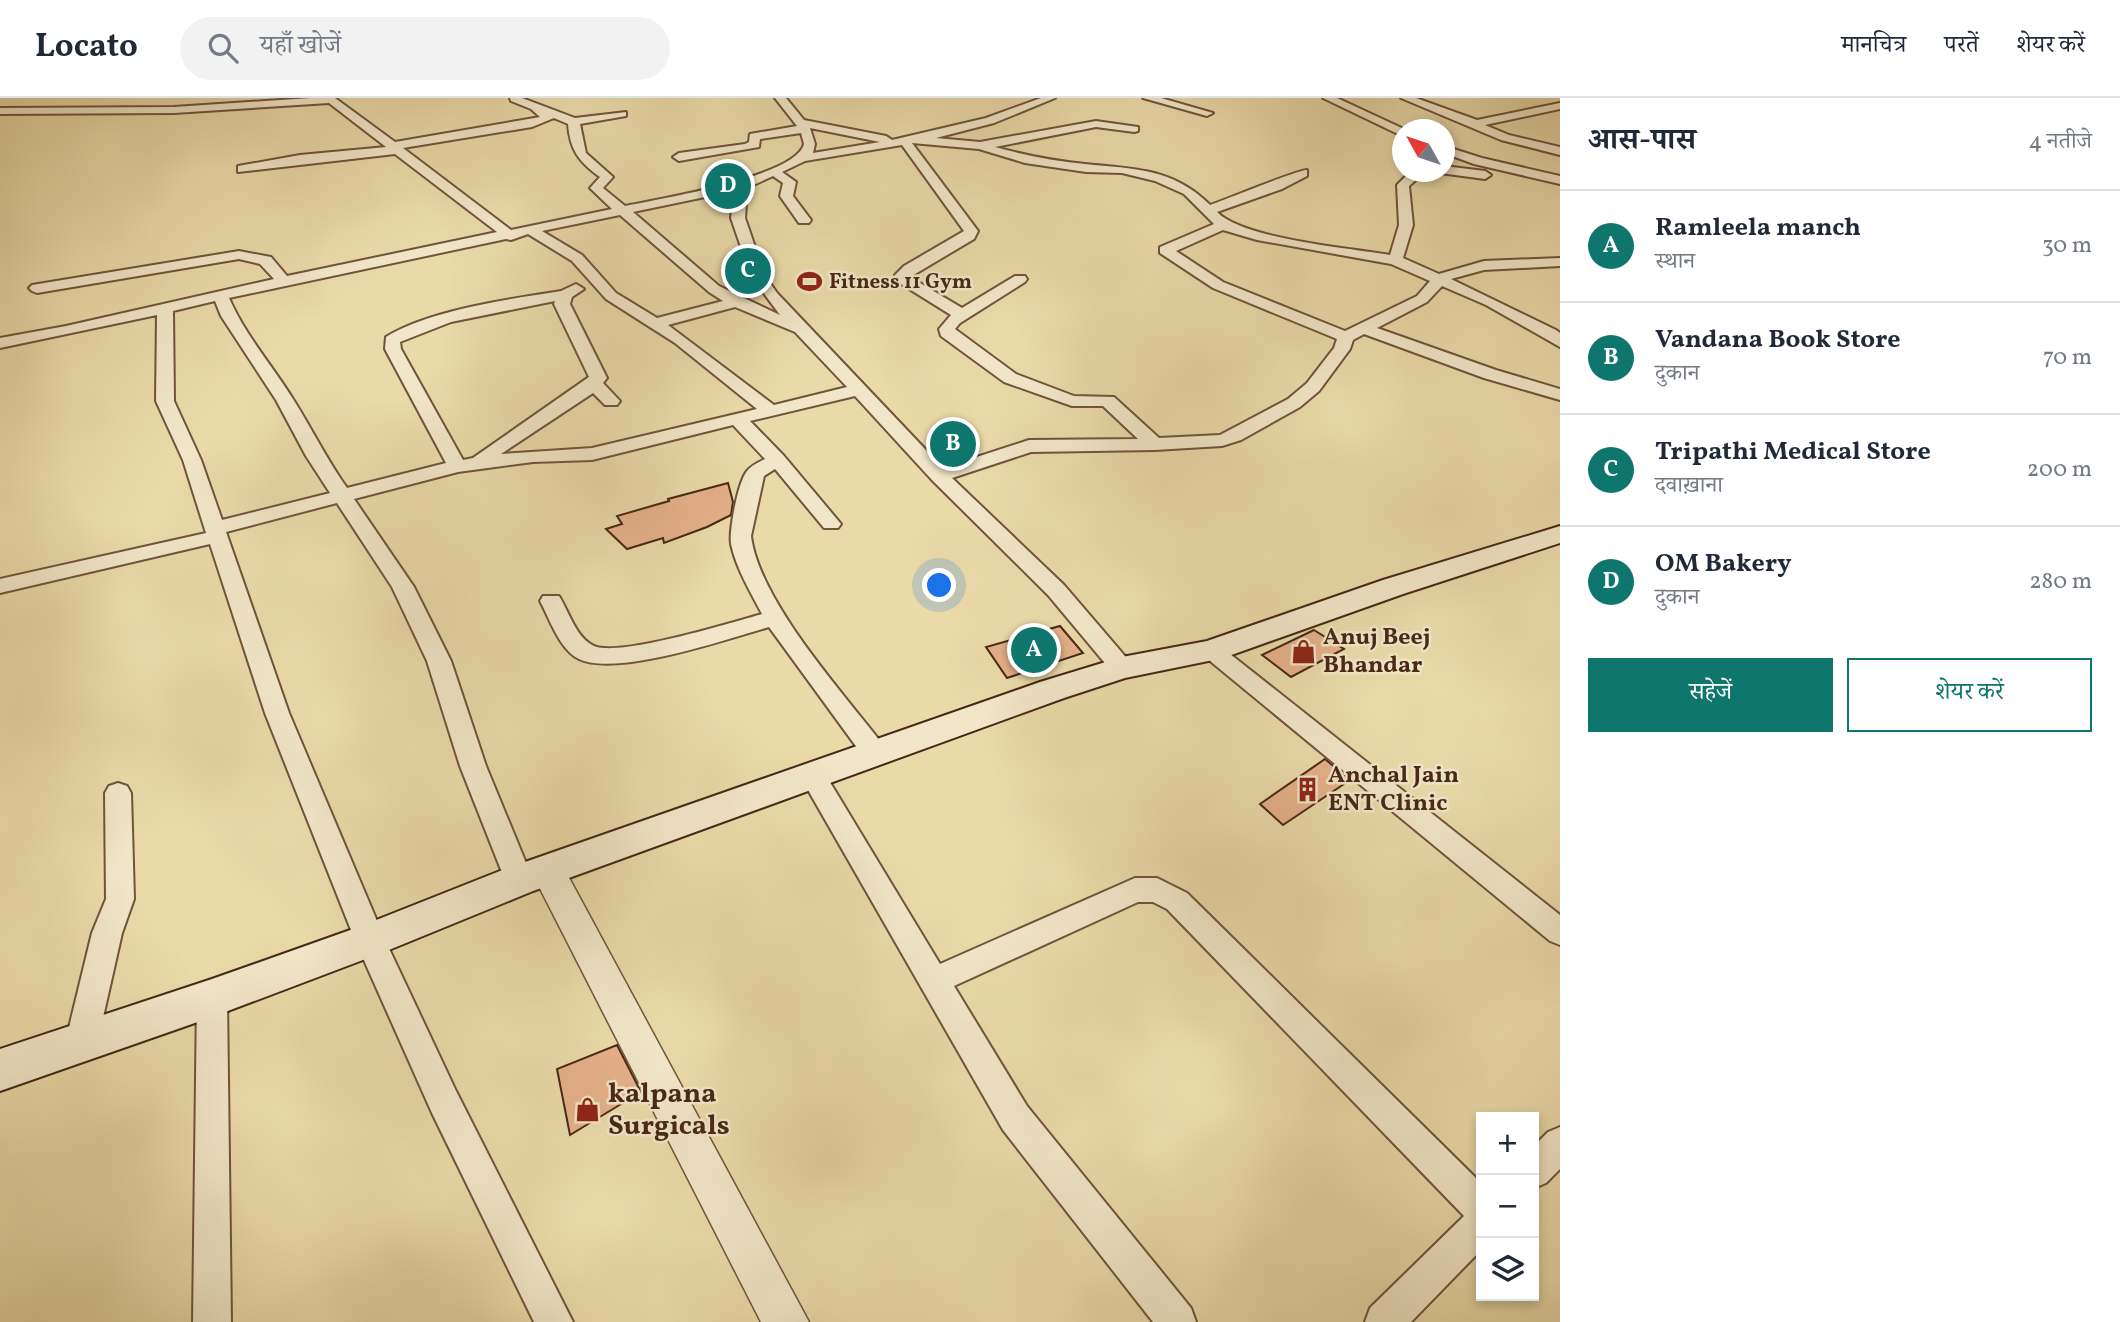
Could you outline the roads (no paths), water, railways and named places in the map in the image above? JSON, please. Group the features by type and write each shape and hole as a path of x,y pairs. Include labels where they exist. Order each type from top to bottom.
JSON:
{"main road":[{"path":"0,1070 212,998 533,876 1052,690 1122,668 1212,650 1393,587 1560,534"}],"street":[{"path":"0,103 203,98"},
{"path":"0,111 174,110 350,98"},
{"path":"0,344 284,281 511,236 741,186 810,152 809,137 780,98"},
{"path":"802,158 906,142 1011,115 1050,98"},
{"path":"1148,98 1207,113"},
{"path":"1328,98 1392,127"},
{"path":"1406,98 1476,124 1505,138 1560,151"},
{"path":"515,99 574,122 598,114 622,114"},
{"path":"242,169 396,148 532,124 549,118 515,99"},
{"path":"331,100 511,236"},
{"path":"1534,101 1559,108"},
{"path":"1455,128 1559,108"},
{"path":"1499,121 1524,128"},
{"path":"574,122 574,142 579,153 607,177 596,188 621,212 714,289 736,302 803,330"},
{"path":"980,146 1096,124 1135,130"},
{"path":"679,157 748,147 755,144 754,136 801,126 906,142 980,146 1026,159 1086,168 1122,169 1159,178 1189,191 1223,225 1257,236 1395,260 1492,302 1550,333 1560,342"},
{"path":"906,142 971,231 958,243 909,269 902,275 903,279 962,315"},
{"path":"1455,153 1478,161 1560,180"},
{"path":"774,171 790,182 786,196 804,220"},
{"path":"1455,171 1560,192"},
{"path":"1209,210 1278,186 1303,173"},
{"path":"1395,260 1406,225 1403,185 1406,182"},
{"path":"741,186 738,218 758,276 771,296 939,476 1056,590 1122,668"},
{"path":"1223,225 1165,250 1218,285 1346,337"},
{"path":"532,231 576,258 611,296 656,324 772,412"},
{"path":"37,288 253,255 270,261 284,281"},
{"path":"939,476 1029,446 1155,444 1222,440 1235,436 1294,403 1313,387 1342,349 1346,337 1422,299 1437,278 1475,266 1560,262"},
{"path":"466,465 393,349 392,340 402,333 452,318 565,295 594,278"},
{"path":"1020,279 962,315 947,329 947,333 998,371 1062,399 1108,401 1155,444"},
{"path":"466,465 594,384 598,378 562,304 565,295"},
{"path":"221,297 229,316 285,400 311,448 403,587 439,661 473,766 786,1322"},
{"path":"656,324 736,302"},
{"path":"164,309 165,401 192,460 277,713 370,940 444,1102 554,1322"},
{"path":"1363,328 1490,374 1560,395"},
{"path":"594,384 611,401"},
{"path":"0,586 217,532 342,495 466,465 533,456 593,454 858,390"},
{"path":"738,420 831,524"},
{"path":"776,460 756,471 751,481 741,536 742,546 775,618 875,753"},
{"path":"551,601 573,640 595,657 638,653 775,618"},
{"path":"1212,650 1560,932"},
{"path":"813,776 1015,1118 1177,1322"},
{"path":"81,1044 102,953 120,899 118,793"},
{"path":"934,981 1135,890 1157,890 1177,901 1476,1203"},
{"path":"212,998 212,1322"},
{"path":"1539,1166 1560,1144"},
{"path":"1384,1322 1476,1229"}],"place":[{"name":"OM Bakery","path":"728,186"},
{"name":"Tripathi Medical Store","path":"748,271"},
{"name":"Fitness 11 Gym","path":"809,282"},
{"name":"Vandana Book Store","path":"953,444"},
{"name":"Ramleela manch","path":"1034,650"},
{"name":"Anuj Beej Bhandar","path":"1303,652"},
{"name":"Anchal Jain ENT Clinic","path":"1308,790"},
{"name":"kalpana Surgicals","path":"588,1110"}]}
